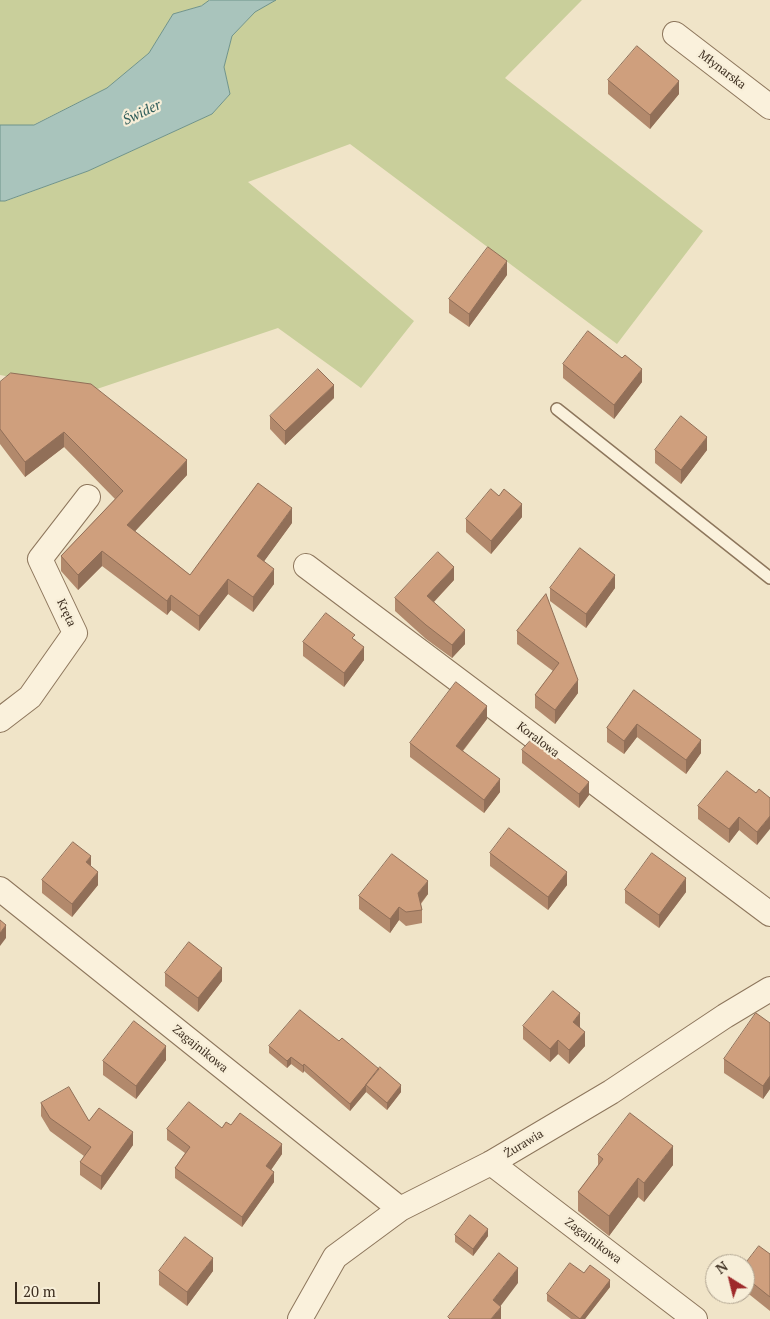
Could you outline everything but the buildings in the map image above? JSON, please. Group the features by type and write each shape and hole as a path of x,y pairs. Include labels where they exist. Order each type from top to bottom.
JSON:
{"street":[{"name":"Młynarska","path":"675,34 770,107"},
{"name":"Kręta","path":"0,720 30,697 75,633 40,559 88,497"},
{"name":"Koralowa","path":"306,566 770,914"},
{"name":"Zagajnikowa","path":"0,889 400,1209"},
{"name":"Żurawia","path":"300,1319 335,1257 400,1209 491,1164 611,1092 725,1016 770,989"},
{"name":"Zagajnikowa","path":"491,1164 695,1319"}],"lane":[{"path":"556,410 770,578"}],"green space":[{"path":"0,0 210,0 201,6 173,14 149,53 107,88 33,125 0,125"},
{"path":"276,0 582,0 505,78 703,231 617,344 350,144 248,182 414,321 361,388 278,328 91,391 0,375 0,201 6,201 88,171 212,114 230,94 224,67 232,36 255,12"}],"water":[{"name":"Świder","path":"210,0 276,0 255,12 232,36 224,67 230,94 212,114 88,171 5,201 0,201 0,125 34,125 107,88 149,53 173,14 201,6"}]}
